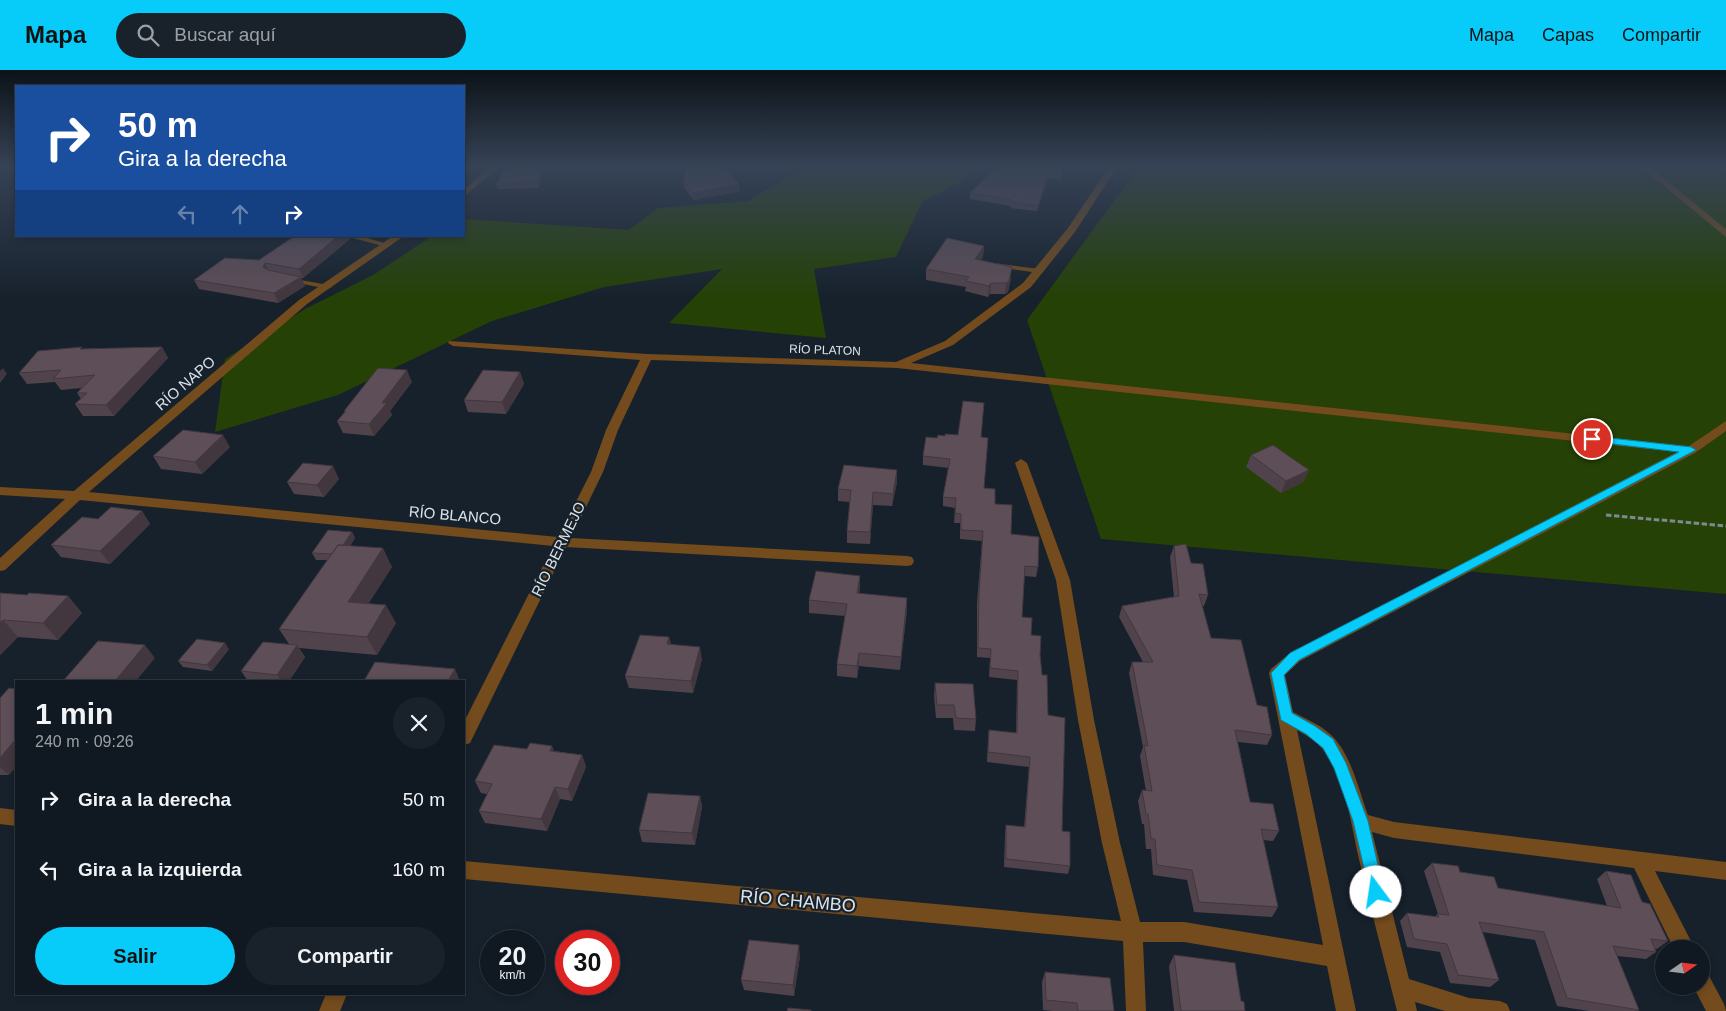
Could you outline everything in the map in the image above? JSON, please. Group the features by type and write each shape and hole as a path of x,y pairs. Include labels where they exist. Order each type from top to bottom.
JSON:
{"street":[{"name":"RÍO PLATON","path":"453,343 647,357 897,365 949,343 1027,285 1072,230 1084,211"},
{"path":"1698,211 1726,234"},
{"name":"RÍO NAPO","path":"0,566 78,495 303,302 328,287 399,237"},
{"name":"RÍO BERMEJO","path":"465,736 597,472 612,430 647,357"},
{"path":"897,365 1691,450"},
{"path":"1346,1011 1277,673 1295,657 1691,450 1726,426"},
{"path":"1021,463 1063,580 1086,720 1111,843 1133,932 1136,1011"},
{"name":"RÍO BLANCO","path":"0,491 78,495 562,542 907,560"},
{"path":"1286,716 1311,730 1328,743 1341,767 1361,821 1367,854 1407,1011"},
{"path":"0,816 15,818"},
{"path":"1361,821 1394,830 1726,871"},
{"path":"1639,859 1680,940"},
{"name":"RÍO CHAMBO","path":"465,870 1133,932 1184,932 1334,957"},
{"path":"1401,987 1469,1008 1500,1011"},
{"path":"329,1011 337,995"},
{"path":"1708,995 1717,1011"}],"lane":[{"path":"353,237 387,245"},
{"path":"997,265 1039,271"},
{"path":"282,278 328,287"}],"path":[{"path":"1570,512 1726,526"}],"green space":[{"path":"654,211 918,211 896,257 814,269 826,338 669,323 722,269 604,287 492,321 338,395 215,432 225,359 305,309 373,275 430,237 465,237 465,219 629,230"},
{"path":"1107,211 1726,211 1726,594 1101,539 1027,320"}],"building":[{"path":"294,237 337,237 299,269 265,263 263,267 268,270 301,277 274,293 194,280 225,258 259,260"},
{"path":"947,238 984,246 975,259 1012,267 1009,281 1006,283 991,283 989,286 966,281 969,277 926,269"},
{"path":"82,347 80,349 162,347 106,405 75,404 87,393 77,393 95,375 53,379 61,370 19,373 38,351"},
{"path":"378,368 407,370 382,403 387,403 369,424 337,421 346,411 344,411"},
{"path":"483,370 520,372 502,402 464,400"},
{"path":"963,401 984,403 981,437 988,438 984,488 995,489 995,504 1012,505 1011,534 1039,537 1038,567 1025,566 1022,617 1032,618 1031,635 1041,636 1040,655 1042,675 1047,675 1048,715 1065,718 1062,831 1070,832 1070,866 1006,859 1006,825 1025,827 1030,757 988,752 989,730 1017,733 1018,671 990,668 991,649 978,648 983,531 961,530 961,514 955,513 956,498 943,497 950,459 923,456 926,437 937,438 938,435 945,436 945,434 958,435"},
{"path":"183,430 223,435 195,462 153,456"},
{"path":"1273,445 1309,470 1286,481 1251,455"},
{"path":"303,463 333,466 317,485 287,482"},
{"path":"844,465 897,470 893,494 873,492 870,532 847,531 851,490 838,489"},
{"path":"111,507 142,511 100,551 51,545 82,517 98,519"},
{"path":"328,530 352,532 343,545 338,545 332,554 312,553"},
{"path":"1186,544 1191,563 1203,564 1208,595 1199,594 1211,638 1241,640 1257,705 1267,707 1272,735 1235,730 1250,802 1273,804 1279,831 1261,829 1278,907 1199,902 1192,870 1157,865 1155,839 1151,838 1142,790 1152,791 1144,745 1148,746 1132,662 1153,662 1122,606 1179,596 1174,546"},
{"path":"338,545 383,548 348,602 386,605 367,637 279,629"},
{"path":"816,571 860,576 857,593 907,598 901,657 859,653 857,666 837,664 847,604 809,600"},
{"path":"0,593 68,596 43,623 3,620 0,623"},
{"path":"640,635 669,637 667,644 700,647 691,681 625,676"},
{"path":"197,639 225,643 207,665 178,661"},
{"path":"98,641 145,645 116,680 64,680"},
{"path":"263,642 297,645 277,675 241,671"},
{"path":"375,662 455,669 449,680 365,680"},
{"path":"935,683 973,684 976,719 956,718 954,705 937,705"},
{"path":"9,688 15,689 15,740 0,758 0,698"},
{"path":"530,743 552,746 550,751 582,755 568,789 555,787 541,819 479,811 492,784 475,781 494,745 527,749"},
{"path":"648,793 700,796 692,833 639,830"},
{"path":"1432,863 1458,866 1460,872 1494,877 1498,888 1621,908 1606,871 1631,875 1642,902 1650,904 1668,940 1651,939 1655,952 1613,946 1639,1010 1567,998 1544,932 1479,922 1499,980 1458,975 1447,944 1414,939 1407,913 1439,917 1437,914 1449,915"},
{"path":"749,940 799,945 793,985 741,980"},
{"path":"1174,955 1235,963 1241,1001 1244,1002 1245,1011 1181,1011"},
{"path":"1045,972 1110,978 1114,1011 1078,1011 1077,1003 1046,1000"},
{"path":"788,1008 811,1010 811,1011 787,1011"}],"route":[{"path":"1376,892 1361,821 1341,767 1328,743 1311,730 1286,716 1277,673 1295,657 1691,450 1592,439"}]}
